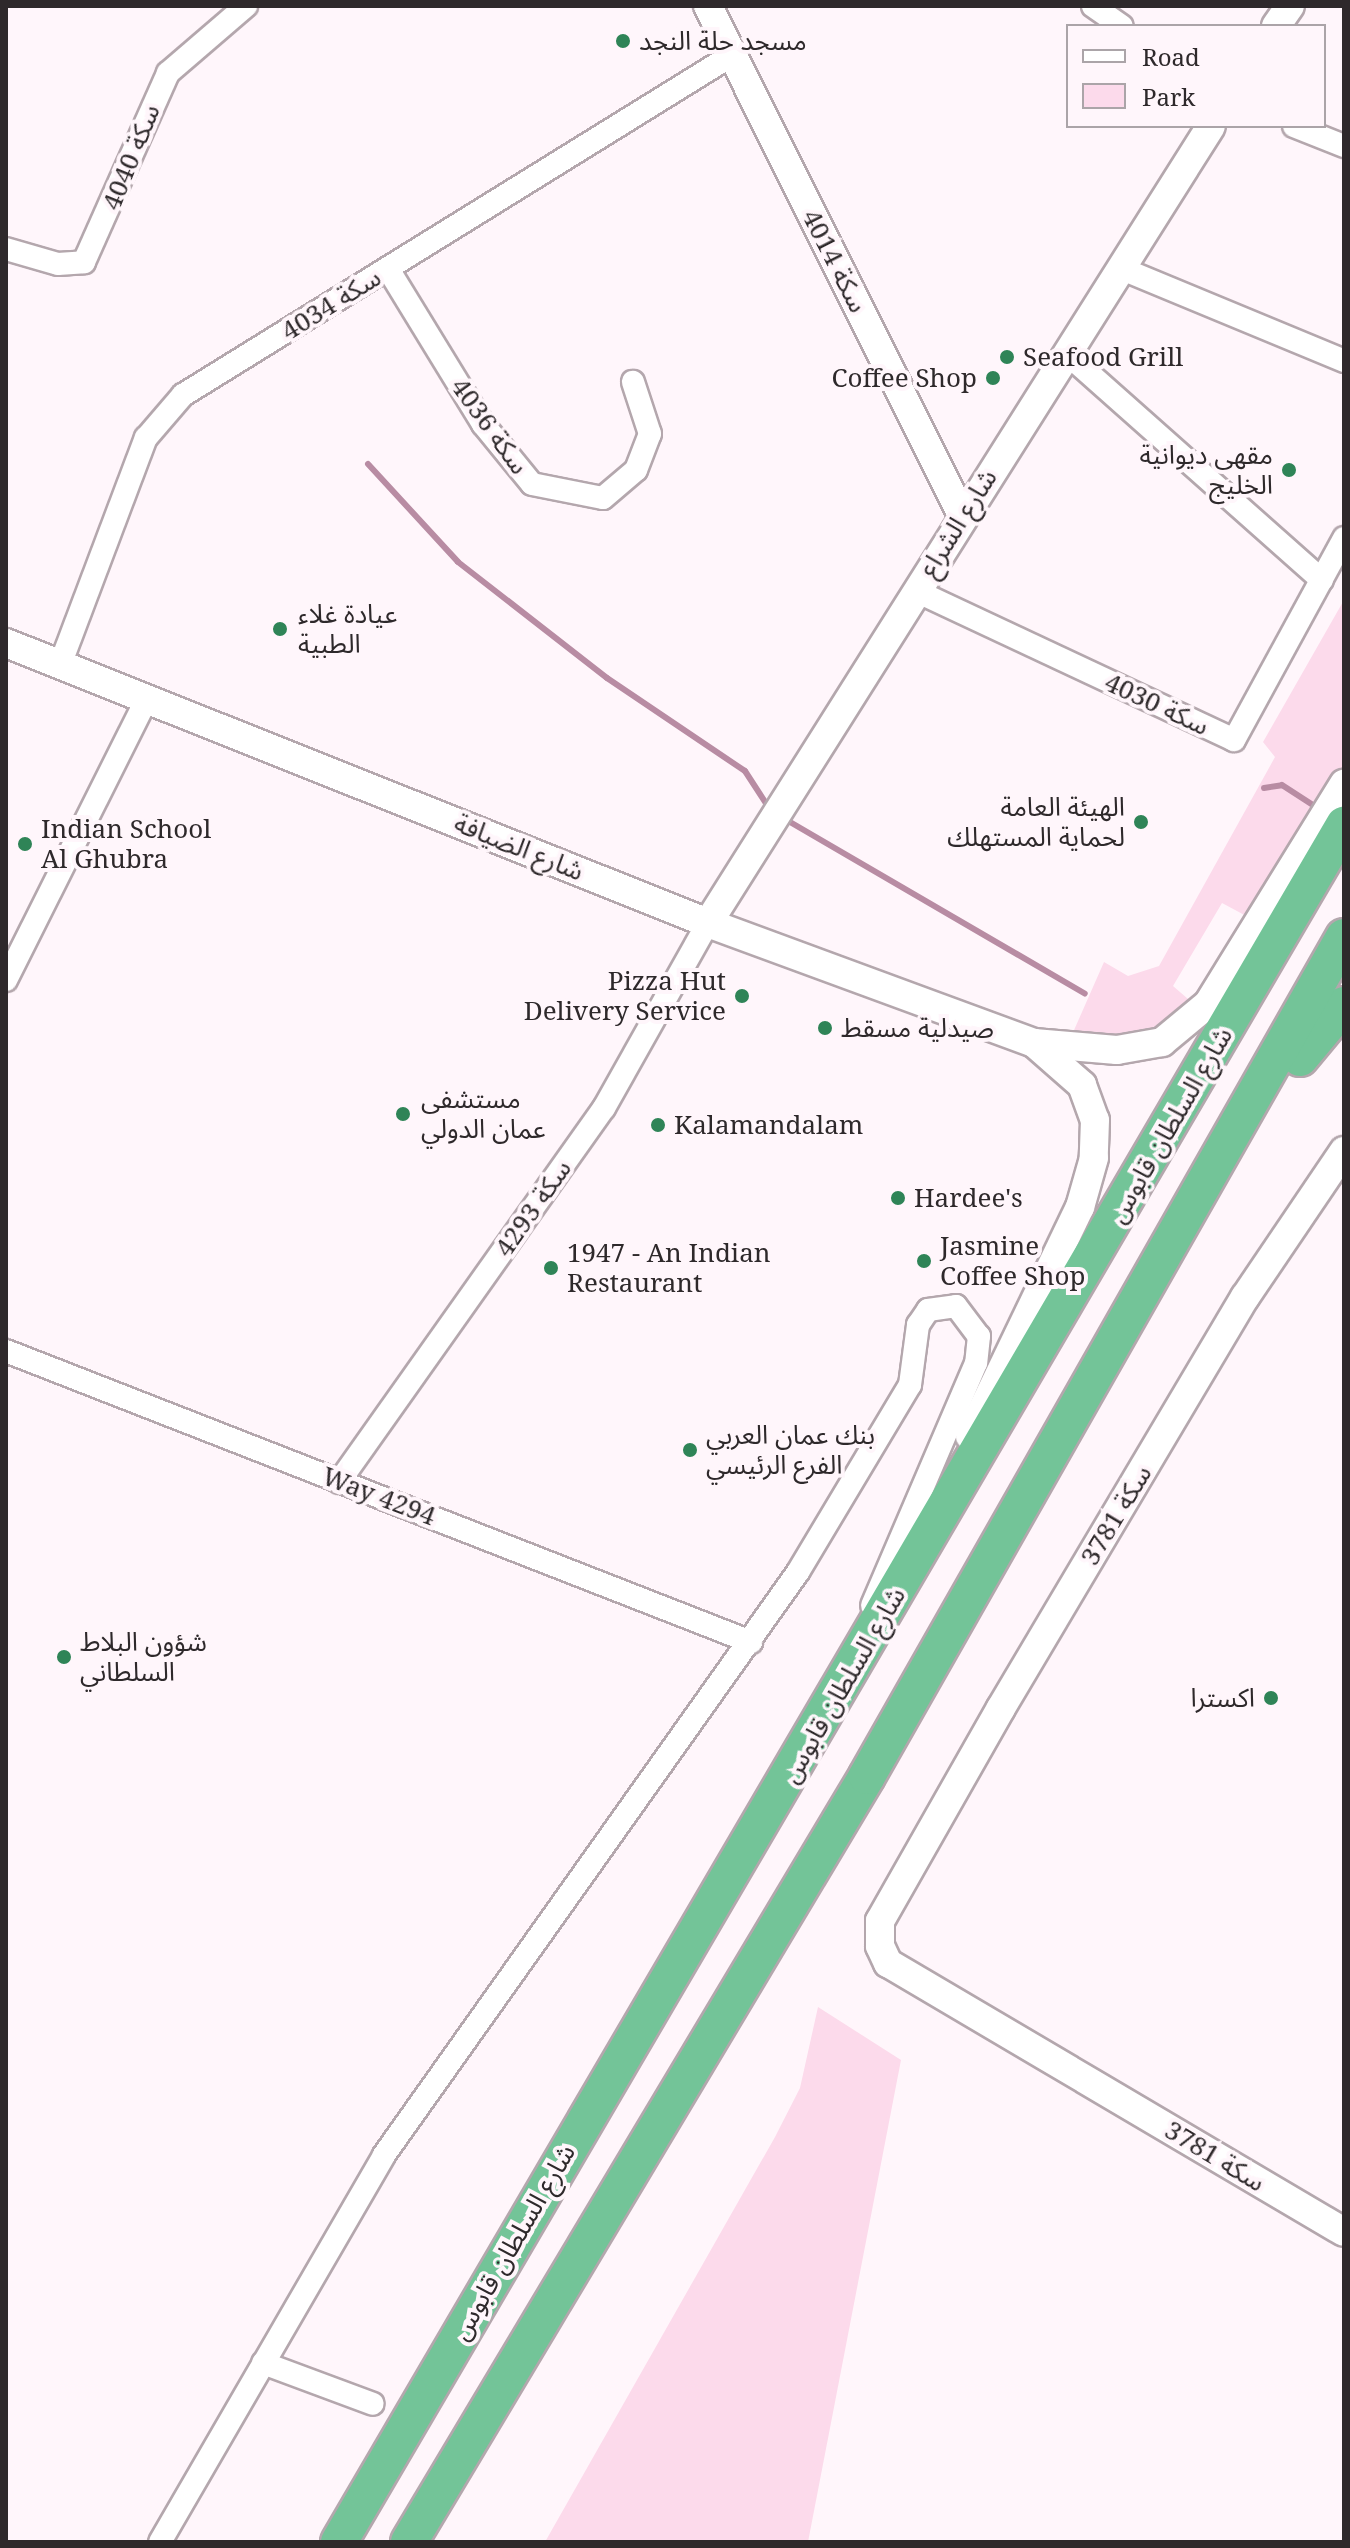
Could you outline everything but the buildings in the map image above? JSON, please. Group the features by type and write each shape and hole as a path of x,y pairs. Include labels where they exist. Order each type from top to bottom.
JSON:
{"highway":[{"name":"شارع السلطان قابوس","path":"339,2542 839,1693 1344,825"},
{"path":"409,2542 1174,1246 1344,937"},
{"path":"1174,1246 1325,1020 1344,1005"}],"street":[{"name":"سكة 4040","path":"6,249 58,264 84,262 168,73 246,6"},
{"name":"سكة 4014","path":"708,6 962,515"},
{"path":"1093,6 1119,24"},
{"path":"1277,24 1290,6"},
{"name":"سكة 4034","path":"60,665 146,438 183,395 732,55"},
{"name":"شارع الشراع","path":"708,923 962,515 1210,128"},
{"path":"1299,128 1344,146"},
{"path":"1120,268 1344,361"},
{"name":"سكة 4036","path":"388,269 483,424 532,484 603,498 636,470 650,434 633,382"},
{"path":"1066,353 1322,580"},
{"name":"سكة 4030","path":"916,591 1234,740 1344,538"},
{"name":"شارع الضيافة","path":"6,643 708,923 1034,1043"},
{"path":"6,980 147,699"},
{"path":"1034,1043 1117,1050 1162,1042 1208,1004 1344,784"},
{"name":"سكة 4293","path":"339,1482 604,1108 708,923"},
{"path":"907,1576 1080,1207 1094,1158 1095,1120 1082,1085 1034,1043"},
{"name":"سكة 3781","path":"1344,1151 1217,1343 903,1888 893,1942 922,1981 1344,2232"},
{"path":"160,2542 384,2155 751,1642 910,1385 918,1325 928,1310 956,1306 979,1336 976,1363 916,1488 839,1693"},
{"name":"Way 4294","path":"6,1351 751,1642"},
{"path":"263,2363 373,2404"}],"green space":[{"path":"1344,600 1344,771 1250,918 1222,903 1173,986 1195,1005 1159,1036 1071,1037 1104,962 1128,976 1159,966 1275,757 1263,742"},
{"path":"818,2007 901,2060 808,2542 545,2542 775,2137 800,2088"}],"waterway":[{"path":"368,464 458,562 607,678 745,771 769,808"},
{"path":"1264,788 1282,785 1311,804"},
{"path":"790,822 1085,994"}],"place":[{"name":"مسجد حلة النجد","path":"623,41"},
{"name":"Seafood Grill","path":"1007,357"},
{"name":"Coffee Shop","path":"993,378"},
{"name":"مقهى ديوانية الخليج","path":"1289,470"},
{"name":"عيادة غلاء الطبية","path":"280,629"},
{"name":"الهيئة العامة لحماية المستهلك","path":"1141,822"},
{"name":"Indian School Al Ghubra","path":"25,844"},
{"name":"Pizza Hut Delivery Service","path":"742,996"},
{"name":"صيدلية مسقط","path":"825,1028"},
{"name":"مستشفى عمان الدولي","path":"403,1114"},
{"name":"Kalamandalam","path":"658,1125"},
{"name":"Hardee's","path":"898,1198"},
{"name":"Jasmine Coffee Shop","path":"924,1261"},
{"name":"1947 - An Indian Restaurant","path":"551,1268"},
{"name":"بنك عمان العربي الفرع الرئيسي","path":"690,1450"},
{"name":"شؤون البلاط السلطاني","path":"64,1657"},
{"name":"اكسترا","path":"1271,1698"}]}
